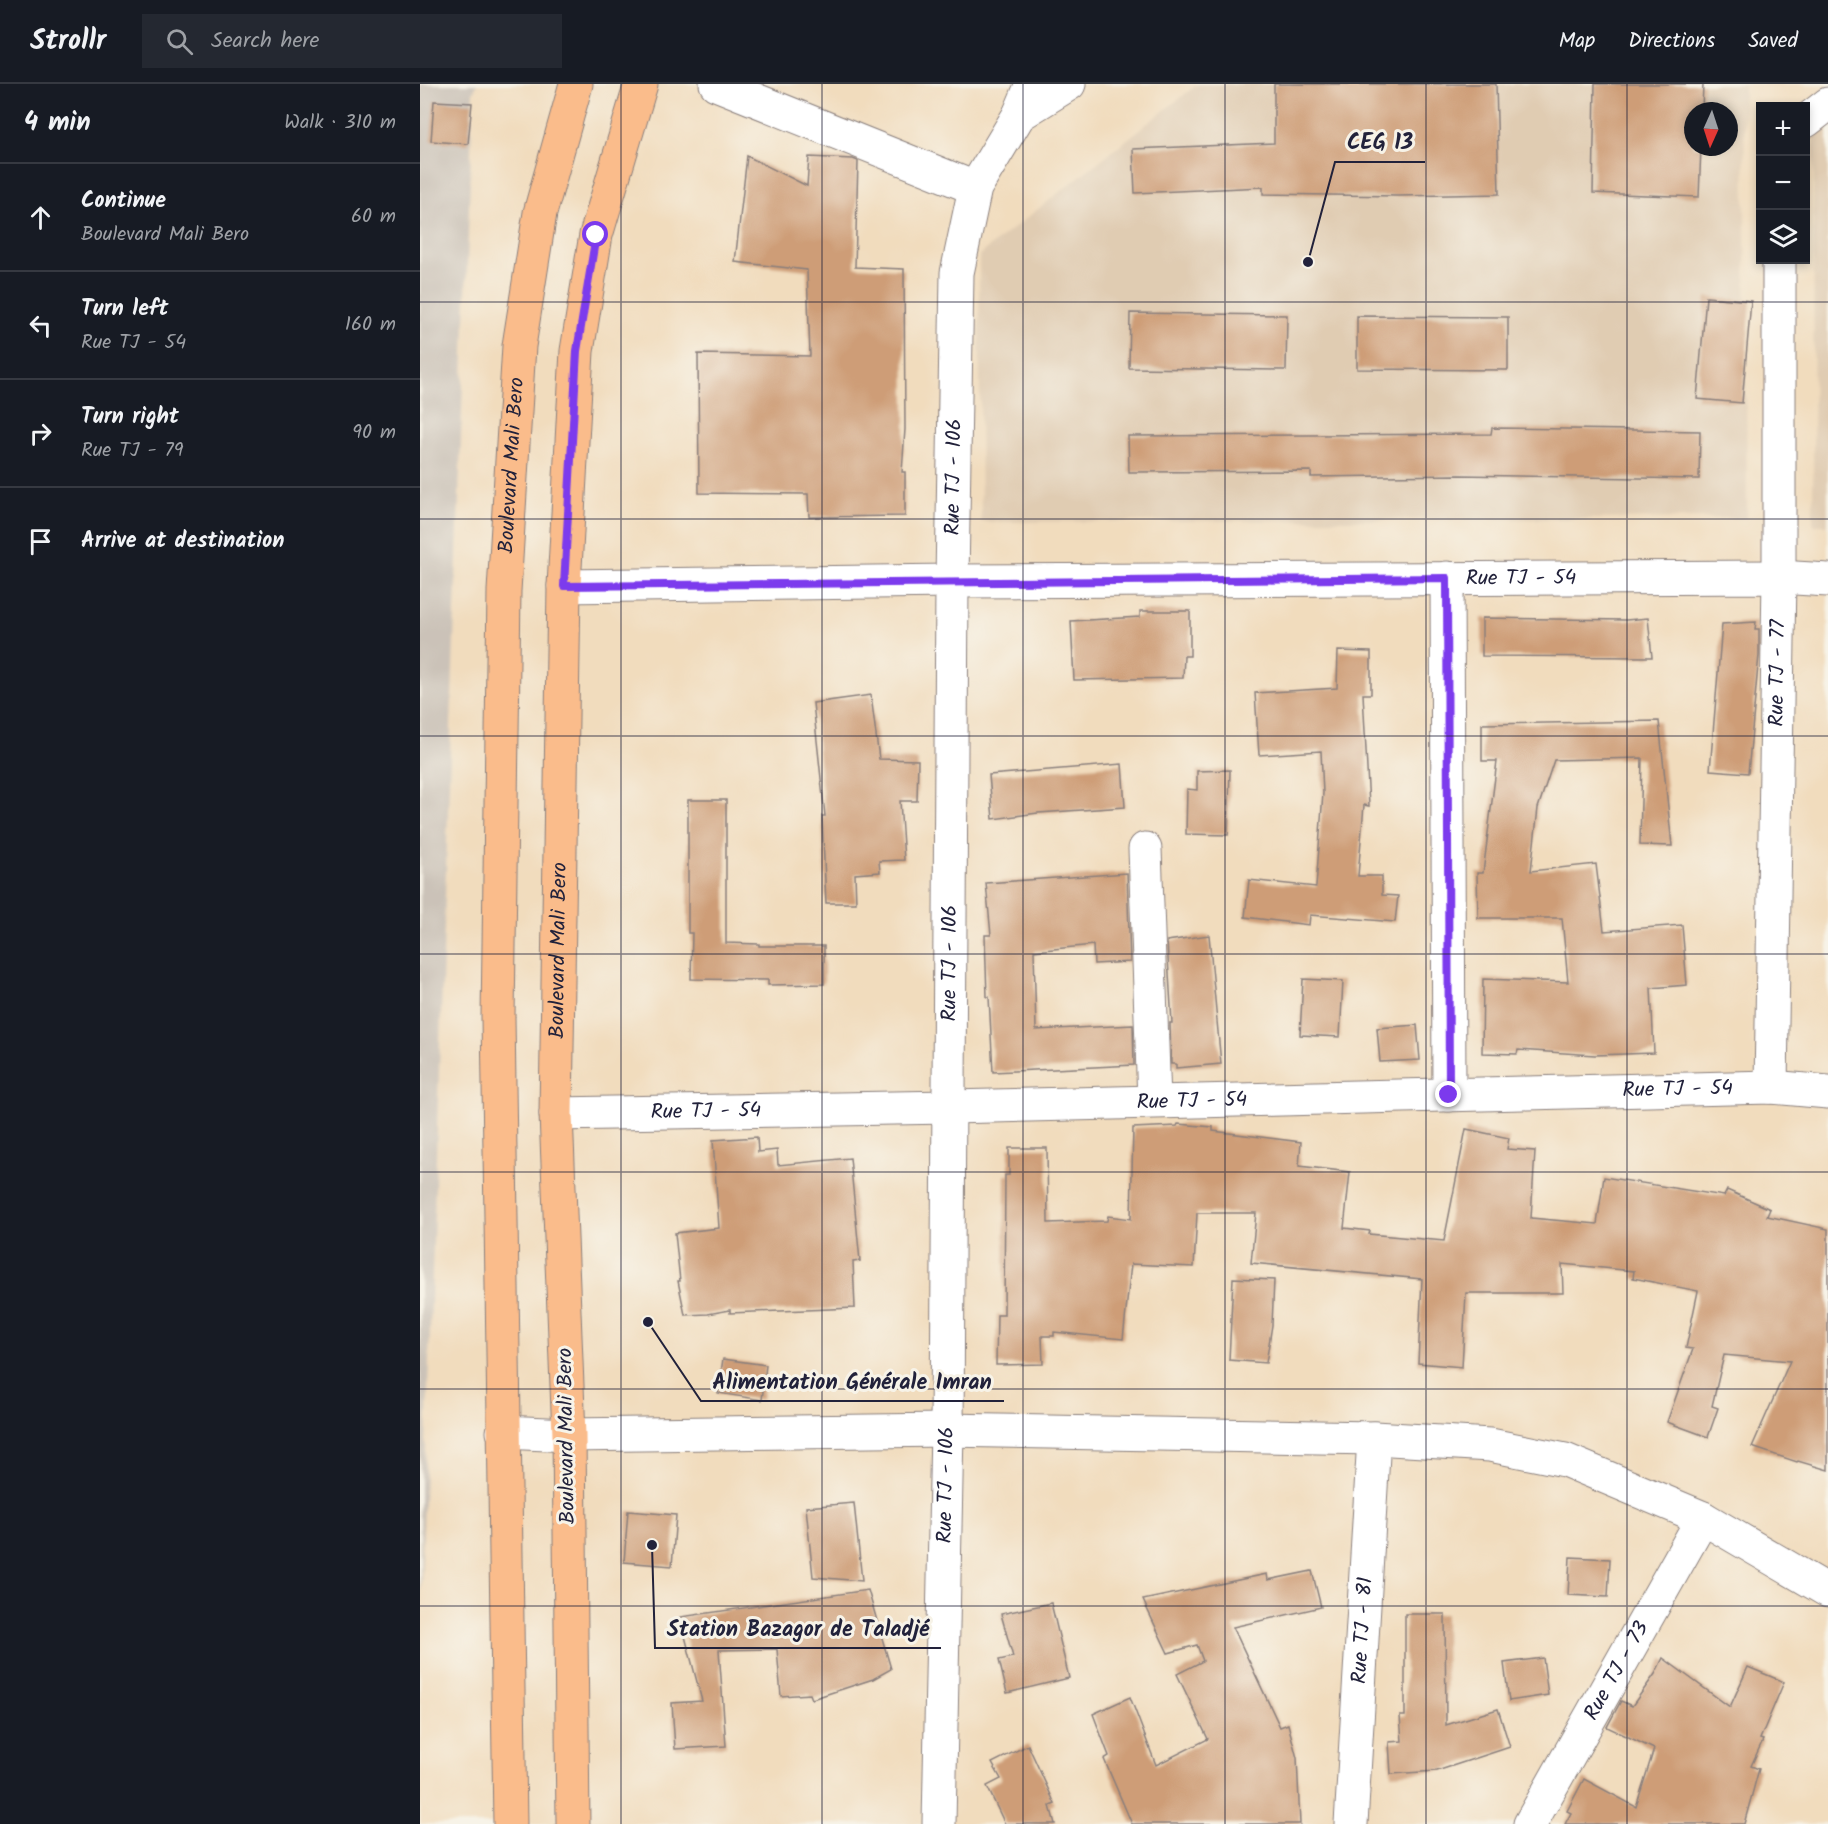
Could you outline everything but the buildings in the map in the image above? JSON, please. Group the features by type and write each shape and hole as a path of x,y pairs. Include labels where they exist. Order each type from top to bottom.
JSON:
{"main road":[{"name":"Boulevard Mali Bero","path":"510,1824 498,1017 504,591 519,346 540,213 576,84"},
{"name":"Boulevard Mali Bero","path":"573,1824 569,1435 556,1114 564,586 577,351 596,235 641,84"}],"street":[{"path":"716,84 975,188"},
{"name":"Rue TJ - 106","path":"939,1824 947,1430 952,581 957,273 975,188 1018,115 1032,84"},
{"path":"1018,115 1069,84"},
{"path":"1810,118 1828,104"},
{"name":"Rue TJ - 77","path":"1771,1087 1779,577 1779,264"},
{"name":"Rue TJ - 54","path":"564,586 1447,578 1779,577 1828,580"},
{"path":"1447,578 1449,1095"},
{"path":"1145,849 1154,1101"},
{"name":"Rue TJ - 54","path":"556,1114 1771,1087 1828,1092"},
{"path":"503,1432 569,1435 947,1430 1374,1438 1490,1444 1565,1460 1703,1518 1828,1591"},
{"name":"Rue TJ - 81","path":"1351,1824 1374,1438"},
{"name":"Rue TJ - 73","path":"1530,1824 1703,1518"}],"shaded area":[{"path":"420,84 477,84 473,93 420,1617"},
{"path":"1198,84 1744,84 1747,518 981,522 979,255"},
{"path":"1828,123 1828,525 1813,525 1814,131"}],"place":[{"name":"CEG 13","path":"1308,262"},
{"name":"Alimentation Générale Imran","path":"648,1322"},
{"name":"Station Bazagor de Taladjé","path":"652,1545"}],"route":[{"path":"596,235 577,351 564,586 1447,578 1449,1095"}]}
